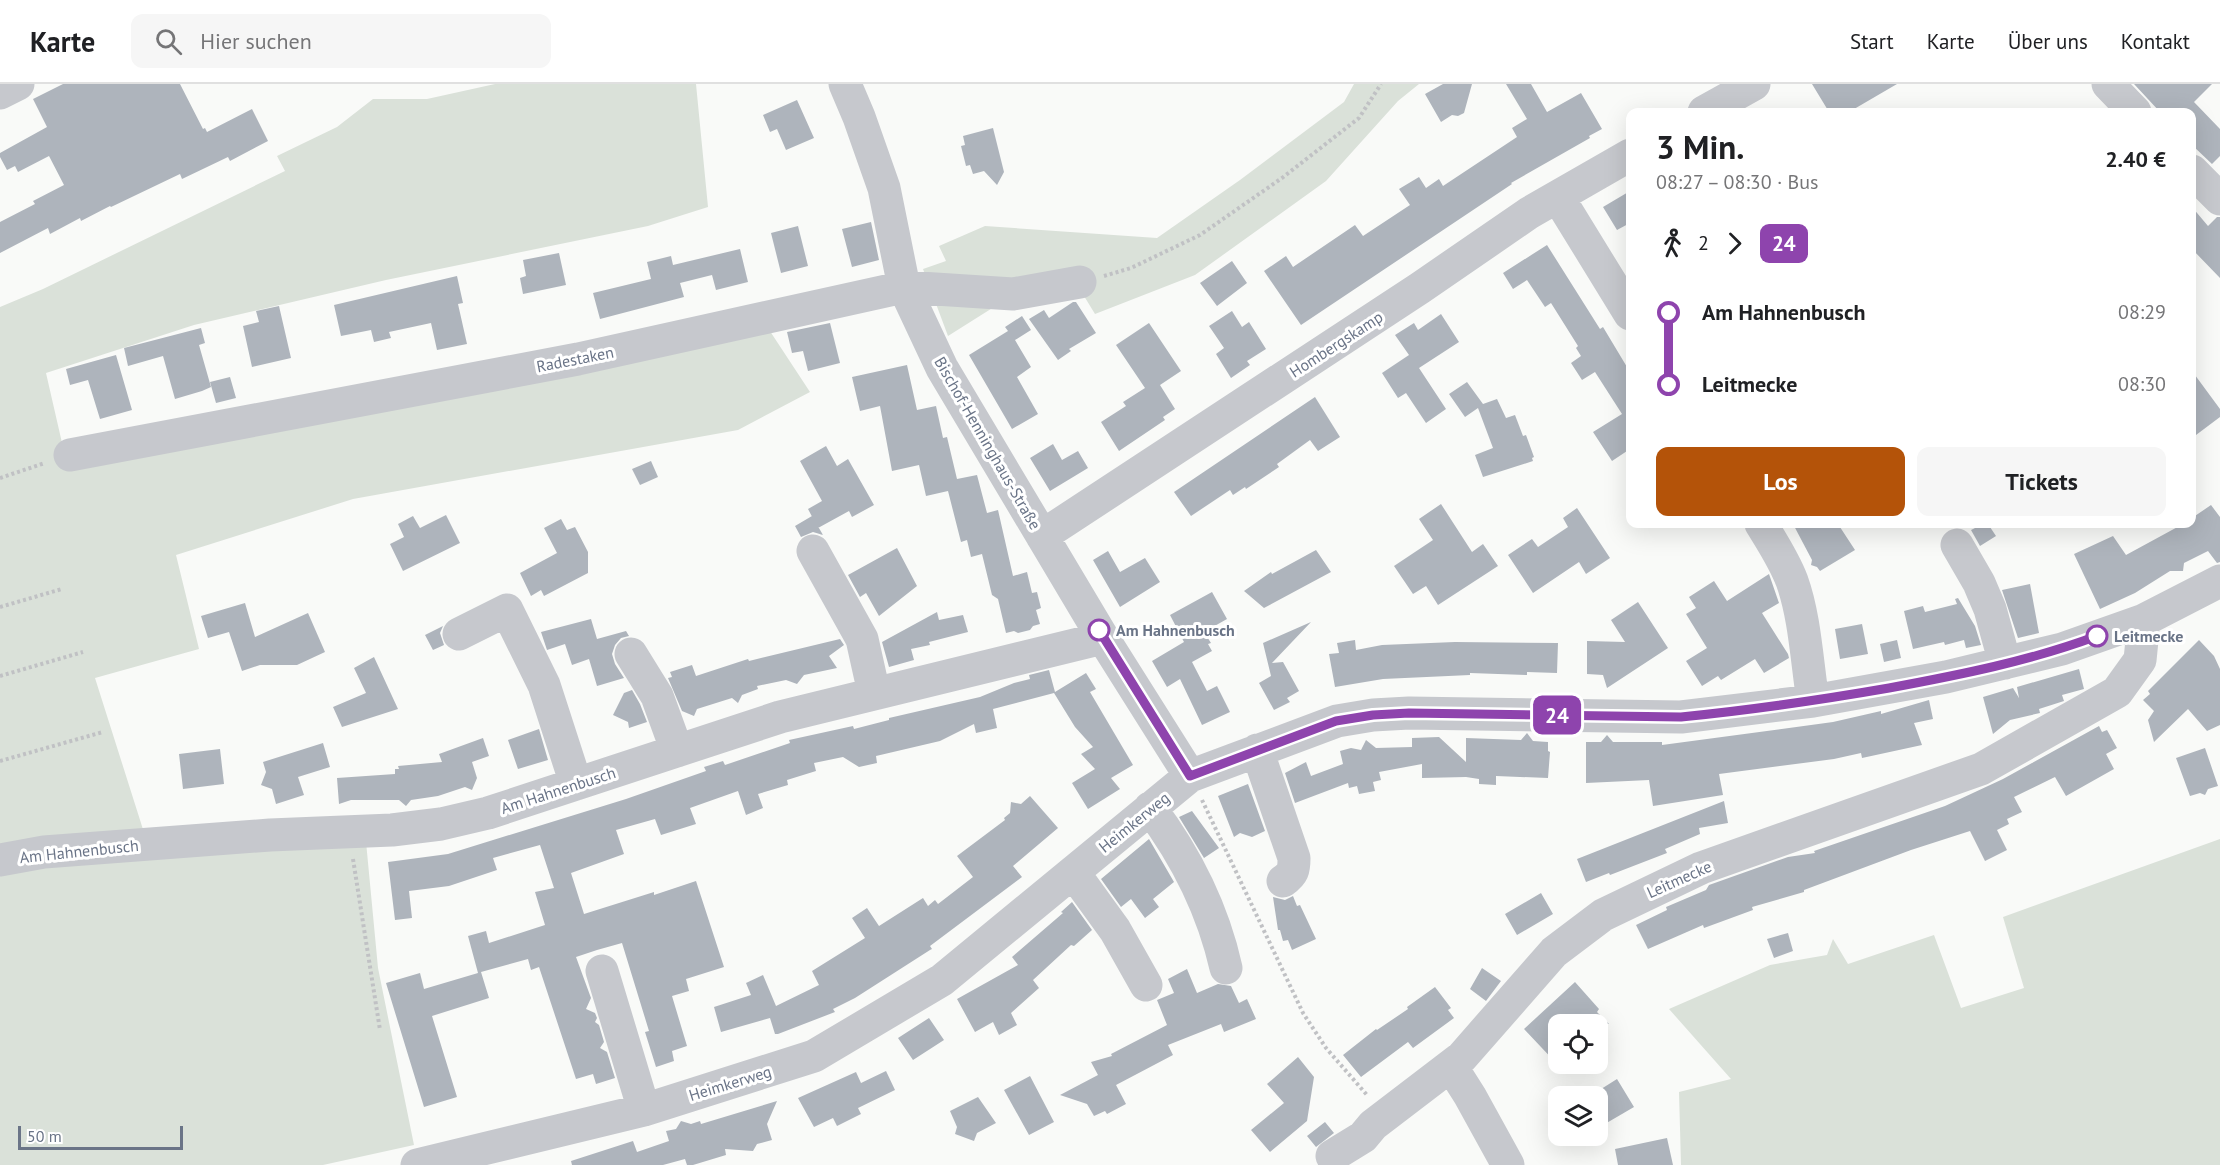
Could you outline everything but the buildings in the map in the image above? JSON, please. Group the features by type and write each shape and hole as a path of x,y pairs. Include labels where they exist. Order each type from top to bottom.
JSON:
{"street":[{"path":"0,93 18,84"},
{"name":"Bischof-Henninghaus-Straße","path":"845,84 884,188 904,287 942,369 1103,638 1190,776"},
{"path":"1711,108 1754,84"},
{"path":"2108,84 2131,108"},
{"name":"Hombergskamp","path":"1042,536 1411,295 1529,213 1626,157"},
{"path":"2196,175 2220,200"},
{"path":"1558,197 1626,308"},
{"name":"Radestaken","path":"69,455 578,359 904,287 1013,294 1080,282"},
{"path":"1764,528 1781,556 1792,582 1799,609 1813,701"},
{"path":"1957,545 1990,609 2005,663"},
{"path":"813,551 862,639 874,693"},
{"name":"Heimkerweg","path":"417,1165 644,1110 814,1056 942,980 1190,776 1336,721 1373,715 1409,713 1681,717 1813,701 1946,677 2062,649 2144,620 2220,581"},
{"path":"459,634 507,610 544,686 576,784"},
{"name":"Leitmecke","path":"1332,1156 1363,1137 1373,1125 1462,1057 1554,952 1603,915 1701,868 1981,769 2117,692 2140,660 2144,620"},
{"name":"Am Hahnenbusch","path":"0,860 44,852 392,830 441,824 488,813 780,717 1103,638"},
{"path":"631,654 657,696 677,751"},
{"path":"1257,750 1294,858 1292,875 1283,881"},
{"path":"1150,808 1186,861 1198,886 1221,947 1226,968"},
{"path":"1073,872 1115,930 1146,985"},
{"path":"602,971 644,1110"},
{"path":"1450,1066 1470,1096 1508,1165"}],"path":[{"path":"1080,282 1131,268 1200,235 1282,178 1359,118 1380,84"},
{"path":"0,478 69,455"},
{"path":"0,607 62,589"},
{"path":"0,675 84,652"},
{"path":"0,761 103,732"},
{"path":"1190,776 1303,1013 1326,1048 1386,1116"},
{"path":"348,832 380,1030"}],"shaded area":[{"path":"495,84 696,84 708,207 648,226 386,280 194,325 46,373 65,456 762,319 810,392 738,430 353,499 176,555 199,649 95,678 147,842 365,831 378,968 414,1145 323,1165 0,1165 0,307 43,289 285,171 277,156 337,127 373,99 427,99"},
{"path":"1354,84 1419,84 1398,101 1326,181 1195,275 1095,314 1084,296 994,307 948,336 923,269 946,261 939,246 985,226 1157,238 1240,180 1344,102"},
{"path":"2220,839 2220,1165 1681,1165 1679,1092 1731,1079 1669,1009 1770,965 1827,955 1833,939 1848,964 1934,935 1961,1008 2024,988 2003,917"}],"bus line":[{"name":"24","path":"1099,630 1190,776 1336,721 1373,715 1409,713 1681,717 1719,713 1813,701 1946,677 2062,649 2097,636"}],"place":[{"name":"Am Hahnenbusch","path":"1099,630"},
{"name":"Leitmecke","path":"2097,636"}]}
